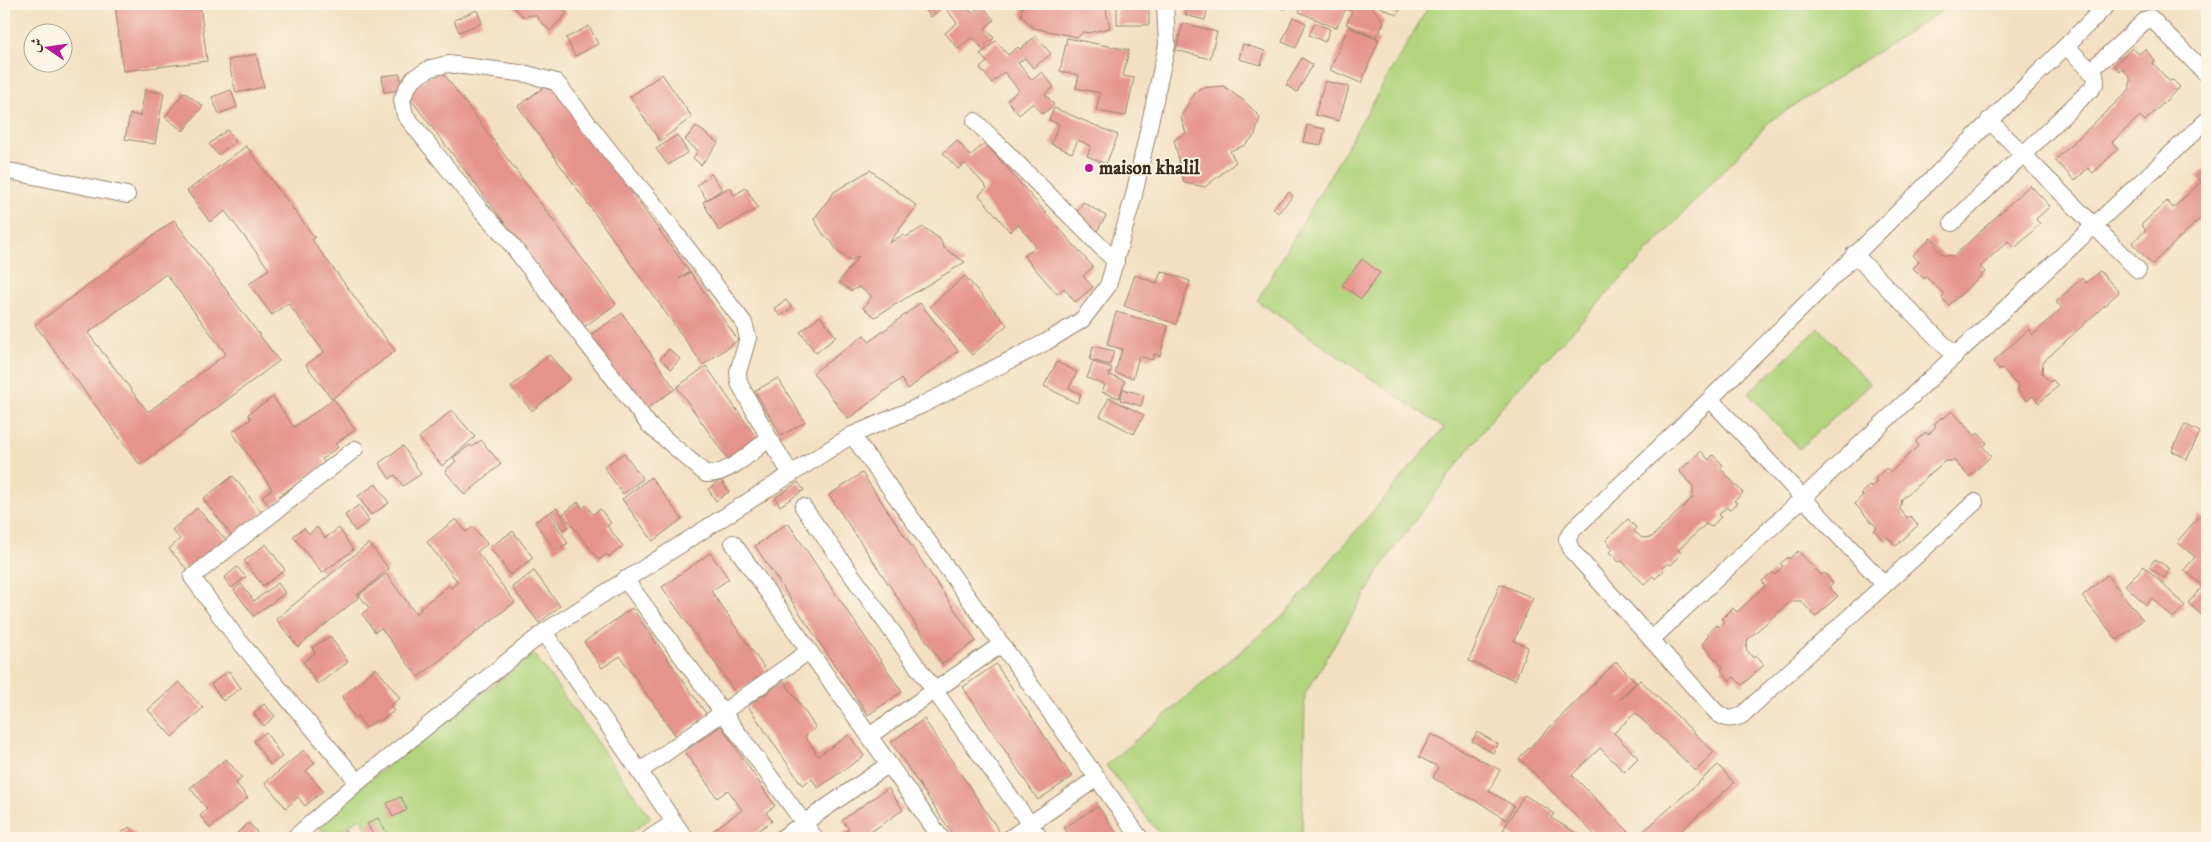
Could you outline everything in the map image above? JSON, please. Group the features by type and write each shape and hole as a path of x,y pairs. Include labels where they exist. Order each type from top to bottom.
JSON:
{"street":[{"path":"294,838 358,782 544,632 852,435 920,406 1046,342 1082,320 1108,286 1134,195 1167,45 1165,4"},
{"path":"1975,502 1741,716 1735,718 1723,717 1717,712 1572,551 1567,539 1572,530 1710,399 2108,4"},
{"path":"2090,71 2147,19 2151,18 2207,75"},
{"path":"1952,223 2024,155 2096,82 2095,75 2066,46"},
{"path":"769,438 730,467 712,475 706,474 649,425 508,240 480,209 405,115 402,100 414,78 431,68 448,64 528,74 556,82 653,203 744,323 748,338 738,372 739,383 791,474"},
{"path":"1989,120 2138,270"},
{"path":"1652,639 2207,120"},
{"path":"975,121 1116,262"},
{"path":"4,170 127,195"},
{"path":"1854,254 1955,356"},
{"path":"1710,399 1884,584"},
{"path":"852,435 1140,838"},
{"path":"355,449 192,577 235,636 358,782"},
{"path":"802,507 1040,838"},
{"path":"734,544 942,838"},
{"path":"625,580 815,838"},
{"path":"544,632 685,838"},
{"path":"869,736 1002,644"},
{"path":"639,772 809,651"},
{"path":"782,838 889,764"},
{"path":"1010,838 1097,778"},
{"path":"650,838 673,823"}],"green space":[{"path":"1430,4 1952,4 1770,121 1500,408 1387,558 1305,694 1302,838 1163,838 1106,765 1286,613 1444,428 1257,301"},
{"path":"1819,328 1870,384 1799,449 1748,393"},
{"path":"534,654 651,818 623,838 371,838 361,818 327,838 318,825 360,787"}],"building":[{"path":"115,4 200,4 207,61 123,71"},
{"path":"511,4 559,4 567,13 550,31 535,15 522,16"},
{"path":"921,4 964,4 972,13 982,5 994,20 985,28 994,38 982,48 972,37 958,49 945,33 957,23 944,6 931,17"},
{"path":"1023,4 1113,4 1106,10 1110,28 1088,33 1083,32 1078,37 1033,28 1021,15"},
{"path":"1117,4 1149,4 1149,25 1117,25"},
{"path":"1188,4 1208,5 1205,20 1185,15"},
{"path":"1274,4 1287,4 1284,9"},
{"path":"1303,4 1370,4 1384,22 1380,31 1375,35 1378,39 1346,24 1352,12 1346,9 1336,28 1299,12"},
{"path":"1373,4 1403,4 1397,15"},
{"path":"477,10 482,23 459,32 454,20"},
{"path":"1293,17 1306,23 1296,48 1282,42"},
{"path":"1183,23 1217,32 1210,59 1176,50"},
{"path":"1315,23 1330,29 1325,42 1309,35"},
{"path":"589,26 598,44 575,56 566,38"},
{"path":"1348,27 1379,40 1361,83 1330,70"},
{"path":"1036,36 1051,54 1033,68 1025,58 1018,63 1032,80 1042,72 1054,87 1045,94 1054,105 1042,114 1033,103 1019,115 1007,100 1019,90 1004,72 992,83 980,68 987,62 980,54 996,41 1008,55 1018,47 1020,49"},
{"path":"1067,38 1129,50 1123,76 1134,78 1126,116 1096,111 1100,93 1076,88 1079,75 1060,71"},
{"path":"1243,44 1265,51 1261,65 1239,59"},
{"path":"2132,48 2139,54 2145,49 2155,61 2153,63 2169,81 2173,80 2180,87 2145,121 2140,116 2112,142 2118,149 2093,173 2088,168 2075,181 2055,160 2130,89 2130,78 2122,68 2120,71 2114,65"},
{"path":"256,54 264,87 236,93 228,60"},
{"path":"1302,58 1313,65 1297,92 1286,85"},
{"path":"440,69 616,304 584,327 406,93"},
{"path":"400,74 402,90 384,92 382,76"},
{"path":"662,74 692,117 660,141 630,97"},
{"path":"1325,81 1349,87 1339,121 1315,115"},
{"path":"551,82 689,271 679,279 690,272 738,340 703,365 518,106"},
{"path":"1223,86 1243,100 1260,117 1255,135 1245,145 1230,151 1236,162 1205,187 1184,183 1174,140 1186,133 1181,117 1190,100 1200,88"},
{"path":"145,90 164,93 155,144 125,139 130,114 140,116"},
{"path":"231,90 237,107 219,114 212,97"},
{"path":"184,92 203,106 183,131 165,117"},
{"path":"1054,108 1118,135 1106,164 1087,156 1091,146 1078,140 1072,153 1051,144 1059,124 1049,120"},
{"path":"1307,125 1325,129 1321,145 1303,142"},
{"path":"696,126 718,143 701,165 693,158 698,151 685,140"},
{"path":"227,130 236,141 218,155 209,144"},
{"path":"677,135 688,152 668,165 656,149"},
{"path":"957,140 970,156 985,143 1093,267 1083,276 1093,287 1075,302 1064,288 1057,294 1024,256 1036,246 1018,225 1010,232 979,195 987,188 965,163 958,169 943,153"},
{"path":"246,146 315,238 312,240 395,351 332,399 306,365 324,352 288,303 272,315 249,284 269,269 225,211 210,222 187,191"},
{"path":"2207,166 2207,212 2152,264 2132,243 2146,230 2141,225 2167,201 2173,208 2201,182 2196,176"},
{"path":"870,170 917,206 889,243 903,235 906,237 923,227 940,239 944,248 965,262 875,317 863,308 872,296 859,287 851,291 839,282 859,256 850,261 837,251 814,219 834,192"},
{"path":"711,174 722,189 707,200 697,185"},
{"path":"2030,185 2050,206 2036,219 2040,224 2015,248 2008,241 1980,267 1985,272 1949,305 1942,298 1944,294 1913,268 1919,262 1913,255 1931,238 1937,244 1934,246 1943,255 1954,256"},
{"path":"730,187 734,195 746,188 758,208 719,231 703,202"},
{"path":"1289,192 1293,196 1278,213 1273,208"},
{"path":"1083,202 1106,216 1097,231 1074,216"},
{"path":"174,220 279,361 140,465 35,325","holes":["166,274 226,354 148,412 88,333"]},
{"path":"1362,259 1380,273 1361,299 1342,285"},
{"path":"1161,271 1190,281 1176,324 1124,306 1135,275 1157,283"},
{"path":"2100,271 2119,292 2043,362 2042,373 2050,382 2053,380 2058,386 2039,403 2033,396 2027,401 2017,390 2019,387 2003,369 1999,370 1993,362 2029,329 2033,335 2062,308 2056,302 2082,278 2086,283"},
{"path":"965,276 1007,325 972,355 930,306"},
{"path":"786,300 792,308 780,316 774,308"},
{"path":"920,303 958,351 908,389 901,379 848,419 813,373 864,335 869,342"},
{"path":"1116,312 1168,326 1160,356 1154,354 1152,360 1139,356 1133,378 1115,373 1122,349 1107,345"},
{"path":"622,313 675,389 642,412 589,336"},
{"path":"820,316 836,337 816,353 800,332"},
{"path":"1093,346 1114,351 1110,365 1090,360"},
{"path":"669,349 680,359 671,369 660,359"},
{"path":"549,355 570,379 532,411 511,387"},
{"path":"1057,362 1077,372 1069,388 1081,394 1077,403 1044,386"},
{"path":"1093,362 1112,368 1109,375 1125,381 1119,398 1102,392 1105,385 1087,378"},
{"path":"706,366 760,443 731,464 677,387"},
{"path":"778,378 805,422 781,436 755,391"},
{"path":"1123,389 1144,395 1141,406 1120,400"},
{"path":"273,397 294,427 334,399 355,430 335,444 338,447 322,459 326,464 279,496 281,499 270,507 262,496 272,489 232,432 251,419 248,414"},
{"path":"1109,398 1144,415 1134,434 1100,416"},
{"path":"452,410 475,437 442,466 419,438"},
{"path":"1952,411 1975,436 1978,433 1987,443 1983,447 1991,456 1969,477 1955,461 1945,461 1902,499 1900,509 1907,518 1910,516 1918,525 1896,546 1888,537 1884,541 1874,530 1877,528 1855,504 1863,495 1861,493 1870,485 1872,487 1877,481 1875,479 1886,468 1891,472 1918,446 1916,441 1926,432 1928,435 1936,426 1934,424"},
{"path":"2185,424 2200,432 2187,459 2172,451"},
{"path":"481,440 501,464 465,495 445,471 456,461 453,458 470,445 472,447"},
{"path":"403,446 421,474 403,486 395,475 390,479 379,463"},
{"path":"1701,451 1709,460 1713,455 1723,465 1720,468 1743,493 1734,501 1737,503 1729,510 1727,507 1718,515 1721,517 1711,527 1706,524 1678,550 1682,554 1671,565 1668,563 1662,568 1664,570 1655,579 1653,576 1644,584 1622,561 1619,562 1609,552 1613,549 1606,540 1628,519 1636,528 1634,531 1642,538 1652,537 1693,497 1693,486 1679,471"},
{"path":"624,453 643,479 623,494 604,467"},
{"path":"862,473 976,641 942,664 829,495"},
{"path":"233,476 262,513 232,536 203,499"},
{"path":"651,477 682,519 653,541 622,499"},
{"path":"721,480 729,492 716,501 708,489"},
{"path":"798,482 804,490 780,506 775,498"},
{"path":"376,484 389,503 371,515 358,496"},
{"path":"578,502 583,509 586,505 593,514 600,509 611,523 607,526 623,546 609,557 607,554 599,560 563,514"},
{"path":"359,505 369,521 355,531 345,515"},
{"path":"197,508 227,541 191,574 169,549 180,539 172,530"},
{"path":"557,508 569,526 563,530 550,512"},
{"path":"548,513 568,543 555,551 535,522"},
{"path":"2200,515 2207,522 2207,610 2203,616 2188,603 2203,586 2184,570 2195,557 2177,542"},
{"path":"456,519 466,532 473,527 487,544 477,552 515,602 418,677 381,628 375,632 362,614 369,608 359,595 386,574 416,614 421,610 420,608 449,585 451,588 458,582 427,542"},
{"path":"788,523 902,692 868,715 755,546"},
{"path":"317,527 325,538 339,528 353,550 322,573 293,536 304,528 309,534"},
{"path":"513,531 533,558 510,575 490,547"},
{"path":"369,543 389,569 357,595 359,597 298,647 276,619"},
{"path":"266,544 285,570 263,586 244,561"},
{"path":"1798,551 1821,575 1825,573 1833,583 1829,587 1838,596 1815,617 1801,601 1791,601 1748,639 1746,649 1753,658 1756,656 1764,665 1742,685 1734,677 1730,681 1721,670 1723,667 1702,644 1709,635 1707,633 1716,625 1718,627 1724,621 1722,619 1733,608 1737,612 1765,586 1762,581 1773,572 1775,575 1783,566 1780,564"},
{"path":"710,553 729,579 711,591 767,672 736,693 662,587"},
{"path":"2155,559 2170,569 2164,578 2149,567"},
{"path":"2144,566 2185,606 2173,618 2152,598 2146,605 2125,585"},
{"path":"237,567 246,577 232,588 224,578"},
{"path":"534,571 560,606 539,623 512,587"},
{"path":"2107,575 2143,620 2117,640 2082,596"},
{"path":"278,583 285,593 254,616 234,590 241,584 254,601"},
{"path":"1500,584 1533,598 1514,641 1528,647 1515,680 1469,661"},
{"path":"632,608 707,715 676,736 620,656 602,668 584,642"},
{"path":"330,636 348,662 318,684 303,662 315,653 312,648"},
{"path":"1616,662 1636,682 1621,699 1640,680 1714,752 1696,771 1635,713 1614,733 1638,758 1624,772 1600,748 1572,775 1628,831 1621,838 1598,838 1519,758"},
{"path":"996,664 1072,777 1038,800 963,687"},
{"path":"376,668 400,698 390,706 394,711 366,728 357,716 355,718 342,697"},
{"path":"229,671 241,688 223,701 211,684"},
{"path":"784,681 816,728 805,736 818,756 849,735 864,756 818,788 812,779 802,785 748,706"},
{"path":"179,682 203,708 172,737 148,710"},
{"path":"264,704 275,716 264,726 254,714"},
{"path":"924,719 999,831 989,838 955,838 891,742"},
{"path":"721,726 775,806 766,812 772,821 747,838 716,838 712,831 742,810 728,790 717,798 685,751"},
{"path":"266,732 282,757 270,765 254,741"},
{"path":"1477,732 1498,744 1493,753 1472,741"},
{"path":"1431,734 1500,770 1489,791 1514,806 1506,820 1482,804 1433,778 1438,767 1419,757"},
{"path":"304,750 315,763 306,771 323,791 305,806 298,797 286,808 265,783"},
{"path":"226,759 242,778 236,783 248,798 210,828 200,816 207,809 190,788"},
{"path":"1718,765 1734,783 1673,838 1636,838"},
{"path":"888,788 903,810 872,831 878,838 842,838 839,835 849,829 842,820"},
{"path":"1524,795 1554,813 1551,818 1585,838 1517,838 1503,830"},
{"path":"401,797 407,810 393,817 387,803"},
{"path":"1098,806 1120,838 1071,838 1064,828"},
{"path":"378,818 390,838 375,838 367,824"},
{"path":"249,823 257,832 251,838 232,838"},
{"path":"129,827 139,838 115,838"},
{"path":"345,830 349,835 345,838 333,838"}],"place":[{"name":"maison khalil","path":"1089,168"}]}
